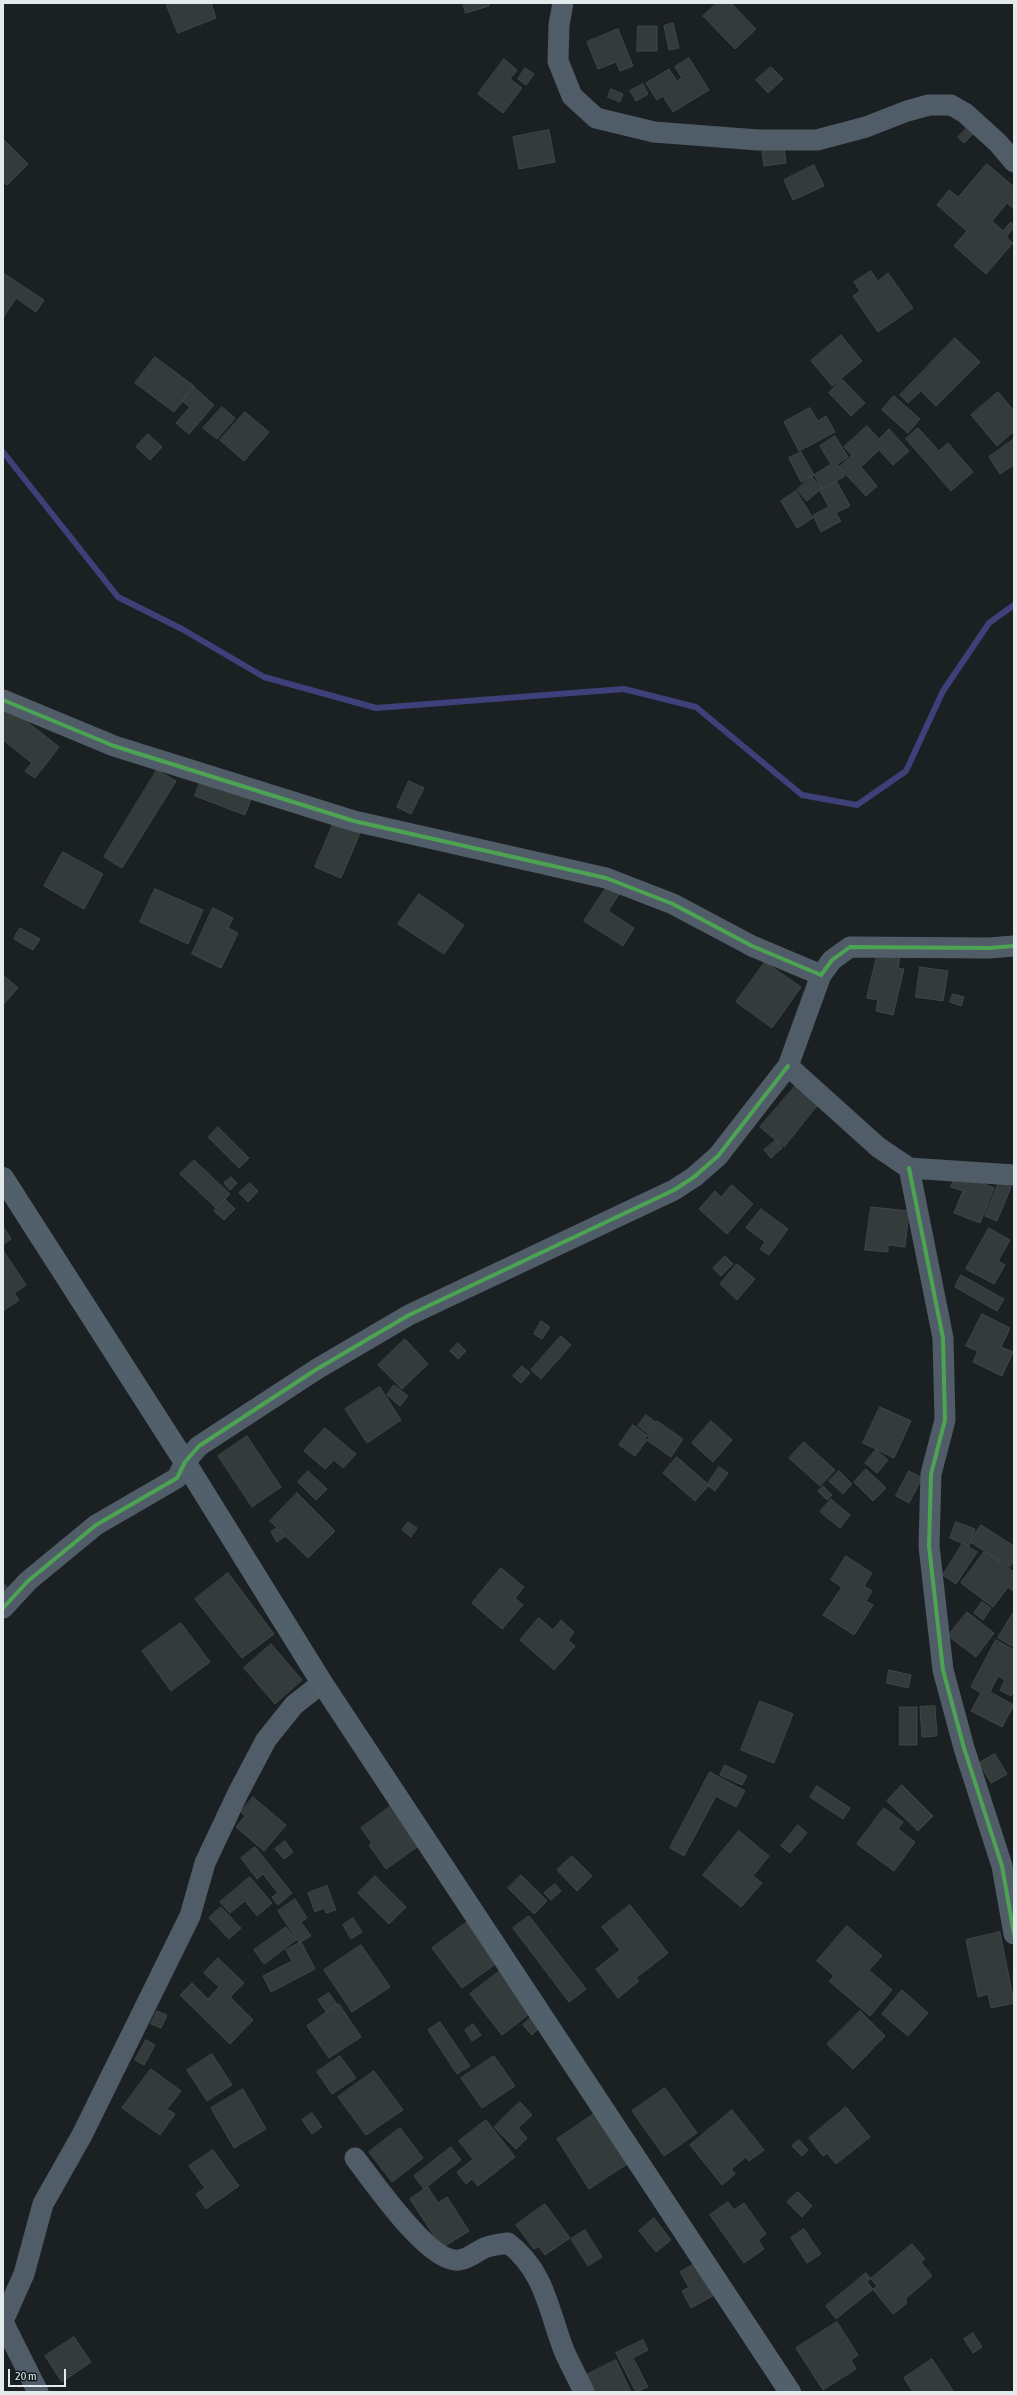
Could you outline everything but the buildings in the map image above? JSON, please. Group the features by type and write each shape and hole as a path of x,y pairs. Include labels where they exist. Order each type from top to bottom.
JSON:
{"main road":[{"path":"3,1178 185,1462 322,1684 790,2392"}],"street":[{"path":"563,3 559,25 558,60 572,96 596,118 654,132 758,140 817,140 866,127 915,109 929,106 951,105 965,113 998,143 1014,162"},
{"path":"3,700 114,746 354,821 606,878 674,904 752,946 821,975"},
{"path":"3,1608 28,1580 96,1525 177,1478 185,1462 205,1442 317,1369 409,1315 648,1204 694,1177 718,1156 788,1066 821,975 832,960 850,947 990,948 1014,946"},
{"path":"788,1066 878,1147 909,1168 1014,1175"},
{"path":"909,1168 943,1338 946,1386 945,1420 931,1474 929,1546 943,1670 964,1748 1002,1866 1014,1934"},
{"path":"38,2392 3,2321 24,2274 43,2204 82,2135 190,1916 205,1863 238,1793 266,1740 294,1705 322,1684"},
{"path":"355,2158 398,2213 431,2249 445,2259 460,2260 487,2247 508,2243 522,2254 538,2275 566,2353 584,2392"}],"waterway":[{"path":"3,452 118,597 182,629 264,677 376,708 624,689 696,707 802,795 857,805 906,771 943,691 989,623 1014,605"}],"cycle path":[{"path":"3,700 114,746 354,821 606,878 673,904 752,946 821,975 832,960 850,947 989,948 1014,946"},
{"path":"3,1608 28,1581 96,1525 177,1478 185,1462 199,1446 317,1369 409,1315 674,1190 694,1177 718,1156 788,1066"},
{"path":"909,1168 943,1338 945,1420 931,1474 929,1546 943,1670 964,1748 1002,1866 1014,1934"}]}
